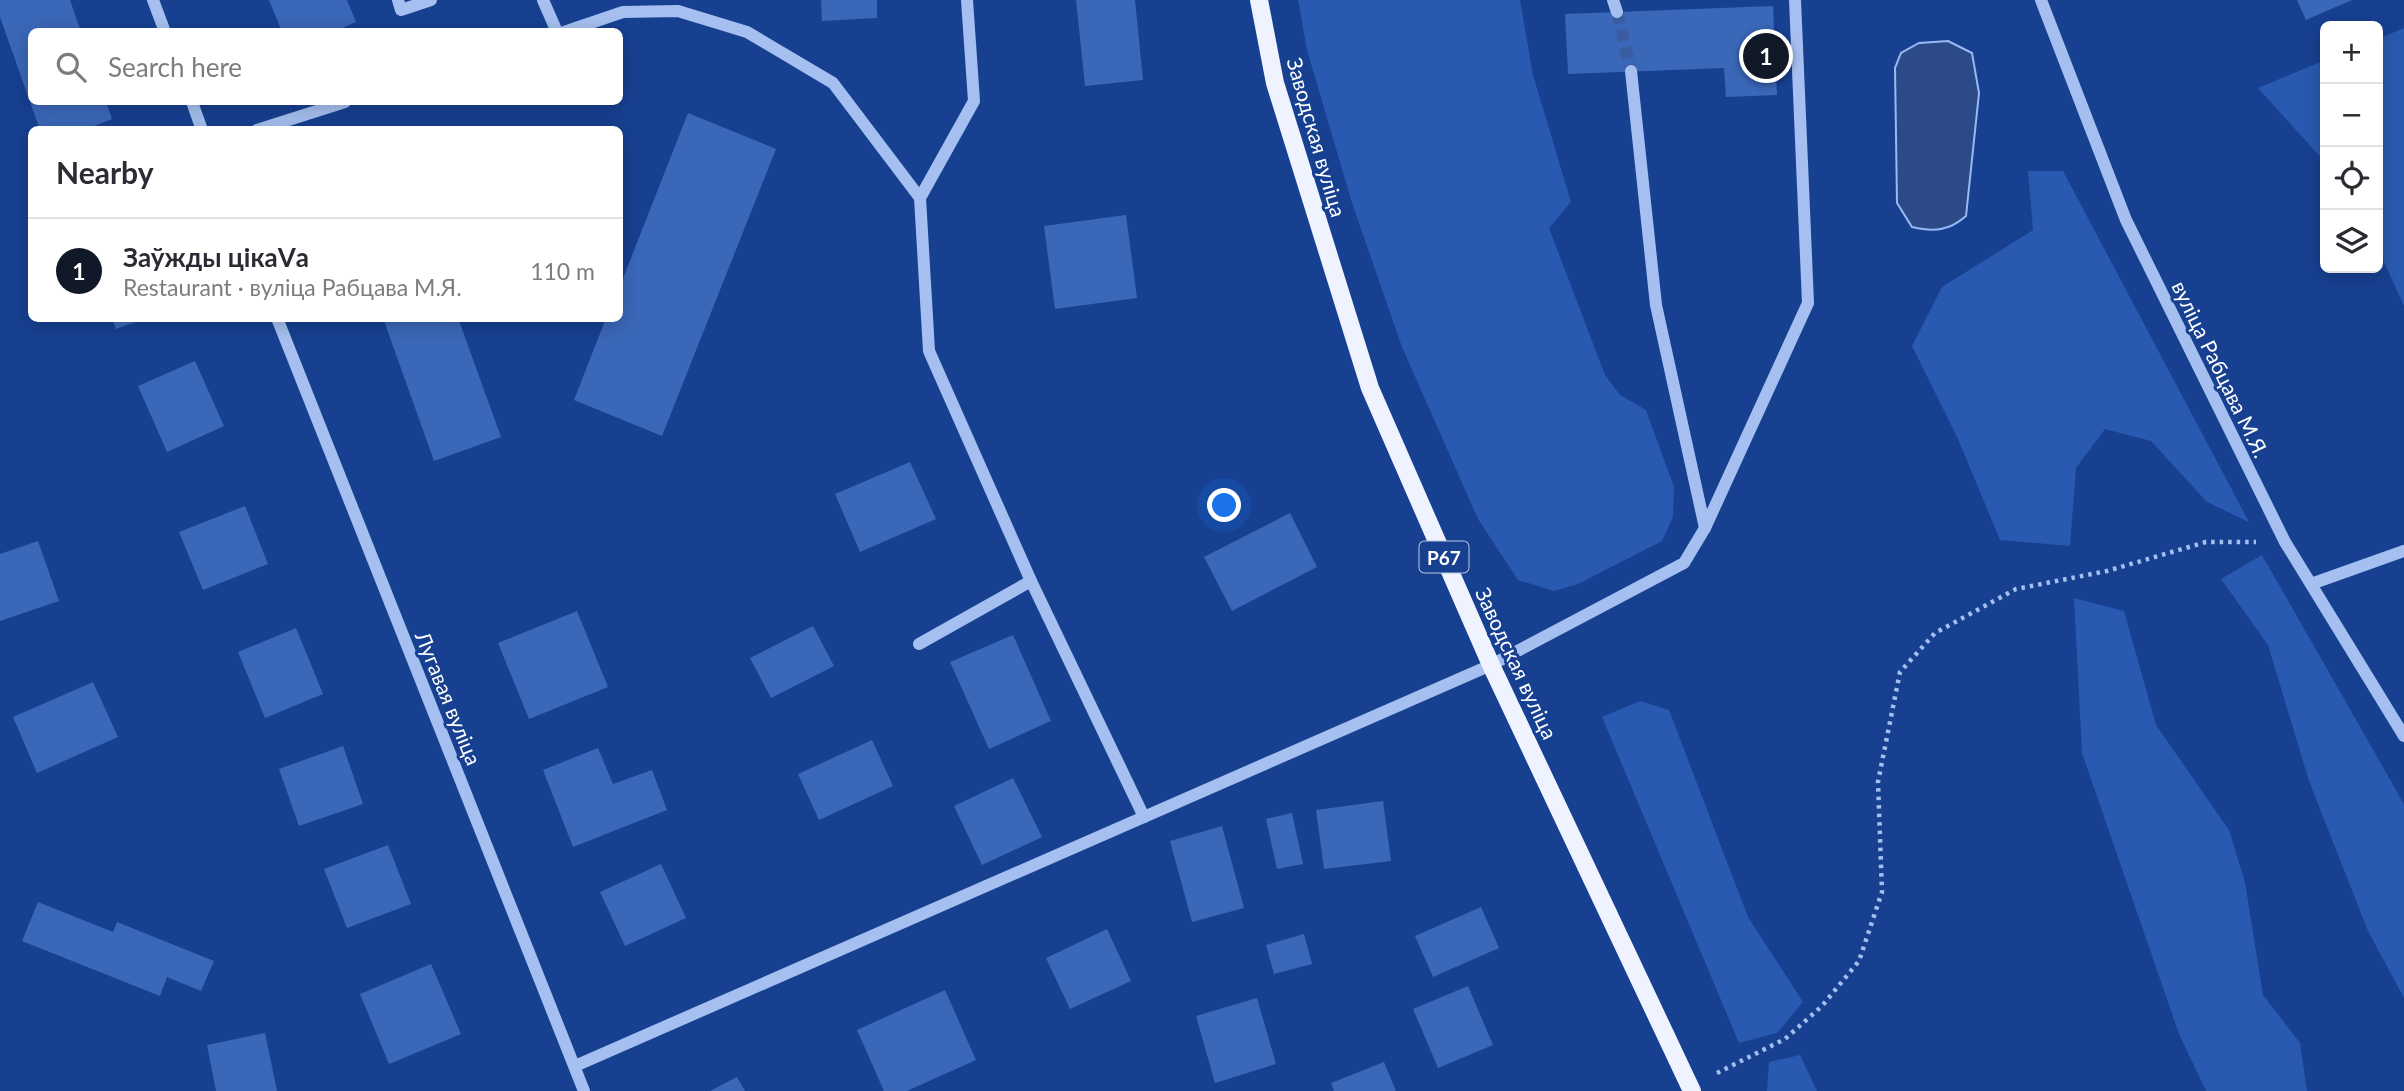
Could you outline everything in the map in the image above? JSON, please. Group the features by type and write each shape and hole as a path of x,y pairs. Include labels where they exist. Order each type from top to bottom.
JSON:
{"main road":[{"name":"Заводская вуліца","path":"1259,0 1275,83 1370,388 1491,665 1691,1088"}],"street":[{"path":"153,0 164,28"},
{"path":"398,0 401,10 432,0"},
{"path":"543,0 554,28"},
{"path":"967,0 974,101 920,198 929,351 1031,581 1144,817"},
{"path":"575,1066 1491,665 1684,563 1705,528 1808,303 1795,0"},
{"name":"вуліца Рабцава М.Я.","path":"2041,0 2126,220 2285,542 2404,736"},
{"path":"576,28 623,12 678,11 747,32 833,83 920,198"},
{"path":"1631,71 1656,305 1705,528"},
{"path":"193,105 201,126"},
{"path":"270,126 336,105"},
{"name":"Лугавая вуліца","path":"279,322 584,1091"},
{"path":"2311,584 2404,551"},
{"path":"919,644 1031,581"}],"path":[{"path":"1691,1088 1785,1040 1822,1006 1858,961 1882,892 1878,782 1900,672 1935,633 2016,589 2107,571 2206,542 2285,542"}],"shaded area":[{"path":"1298,0 1520,0 1533,75 1571,202 1549,228 1605,375 1620,395 1646,410 1674,487 1673,517 1662,541 1578,584 1554,591 1518,580 1478,519 1402,347 1352,203 1307,50"},
{"path":"2404,28 2404,306 2383,260 2383,37"},
{"path":"1948,41 1972,53 1979,93 1966,216 1947,227 1920,229 1912,227 1897,203 1895,68 1901,53 1919,43"},
{"path":"2320,62 2320,156 2258,88"},
{"path":"2028,171 2063,171 2249,522 2207,502 2151,441 2105,429 2076,468 2070,546 2000,540 1958,439 1912,346 1942,287 2033,230"},
{"path":"2262,555 2404,804 2404,998 2368,931 2309,781 2268,645 2221,579"},
{"path":"2074,598 2124,611 2156,725 2229,830 2245,882 2263,995 2300,1043 2307,1091 2206,1091 2179,1034 2082,753"},
{"path":"1640,701 1669,710 1748,917 1803,1002 1777,1033 1739,1043 1602,717"},
{"path":"1800,1055 1817,1091 1767,1091 1769,1062"}],"building":[{"path":"0,0 70,0 80,28 28,28 28,96 0,17"},
{"path":"269,0 347,0 356,22 342,28 280,28"},
{"path":"821,0 877,0 877,18 822,21"},
{"path":"1076,0 1135,0 1143,80 1085,86"},
{"path":"2297,0 2352,0 2306,20"},
{"path":"1773,6 1777,95 1726,97 1724,68 1568,74 1565,14"},
{"path":"31,105 107,105 112,119 94,126 39,126"},
{"path":"688,113 776,149 662,436 574,400 604,322 623,322 623,278"},
{"path":"1126,215 1137,298 1055,309 1044,226"},
{"path":"113,322 136,322 116,329"},
{"path":"384,322 459,322 501,437 434,461"},
{"path":"195,361 224,426 167,452 138,386"},
{"path":"910,462 936,519 860,552 835,494"},
{"path":"245,506 268,564 203,590 179,532"},
{"path":"1290,513 1317,567 1232,611 1204,557"},
{"path":"38,541 59,601 0,621 0,554"},
{"path":"577,611 608,687 529,719 498,643"},
{"path":"813,626 834,666 771,698 750,658"},
{"path":"296,628 323,694 265,718 238,652"},
{"path":"1013,635 1051,721 989,749 950,662"},
{"path":"93,682 118,737 37,773 13,717"},
{"path":"872,740 893,786 819,820 798,774"},
{"path":"343,746 363,804 299,826 279,769"},
{"path":"598,748 613,784 652,770 667,810 573,847 543,770"},
{"path":"1013,778 1042,837 982,865 954,806"},
{"path":"1383,801 1391,861 1324,869 1316,810"},
{"path":"1292,813 1303,864 1277,869 1266,819"},
{"path":"1222,826 1244,908 1192,922 1170,841"},
{"path":"388,845 411,904 347,928 324,869"},
{"path":"661,864 686,918 625,946 600,892"},
{"path":"38,902 113,932 117,922 214,961 201,991 167,977 160,996 22,941"},
{"path":"1481,907 1499,948 1433,977 1415,936"},
{"path":"1107,929 1131,981 1070,1009 1046,958"},
{"path":"1304,934 1312,964 1274,974 1266,945"},
{"path":"431,964 461,1034 389,1064 360,994"},
{"path":"1468,986 1493,1045 1438,1068 1413,1009"},
{"path":"945,990 976,1060 907,1091 884,1091 857,1030"},
{"path":"1257,998 1276,1064 1215,1083 1196,1016"},
{"path":"265,1033 277,1091 216,1091 207,1045"},
{"path":"1384,1062 1396,1091 1334,1091 1331,1083"},
{"path":"737,1077 745,1091 710,1091"}],"tunnel":[{"path":"1617,12 1631,71"}],"place":[{"name":"Заўжды цікаVа","path":"1766,56"}]}
